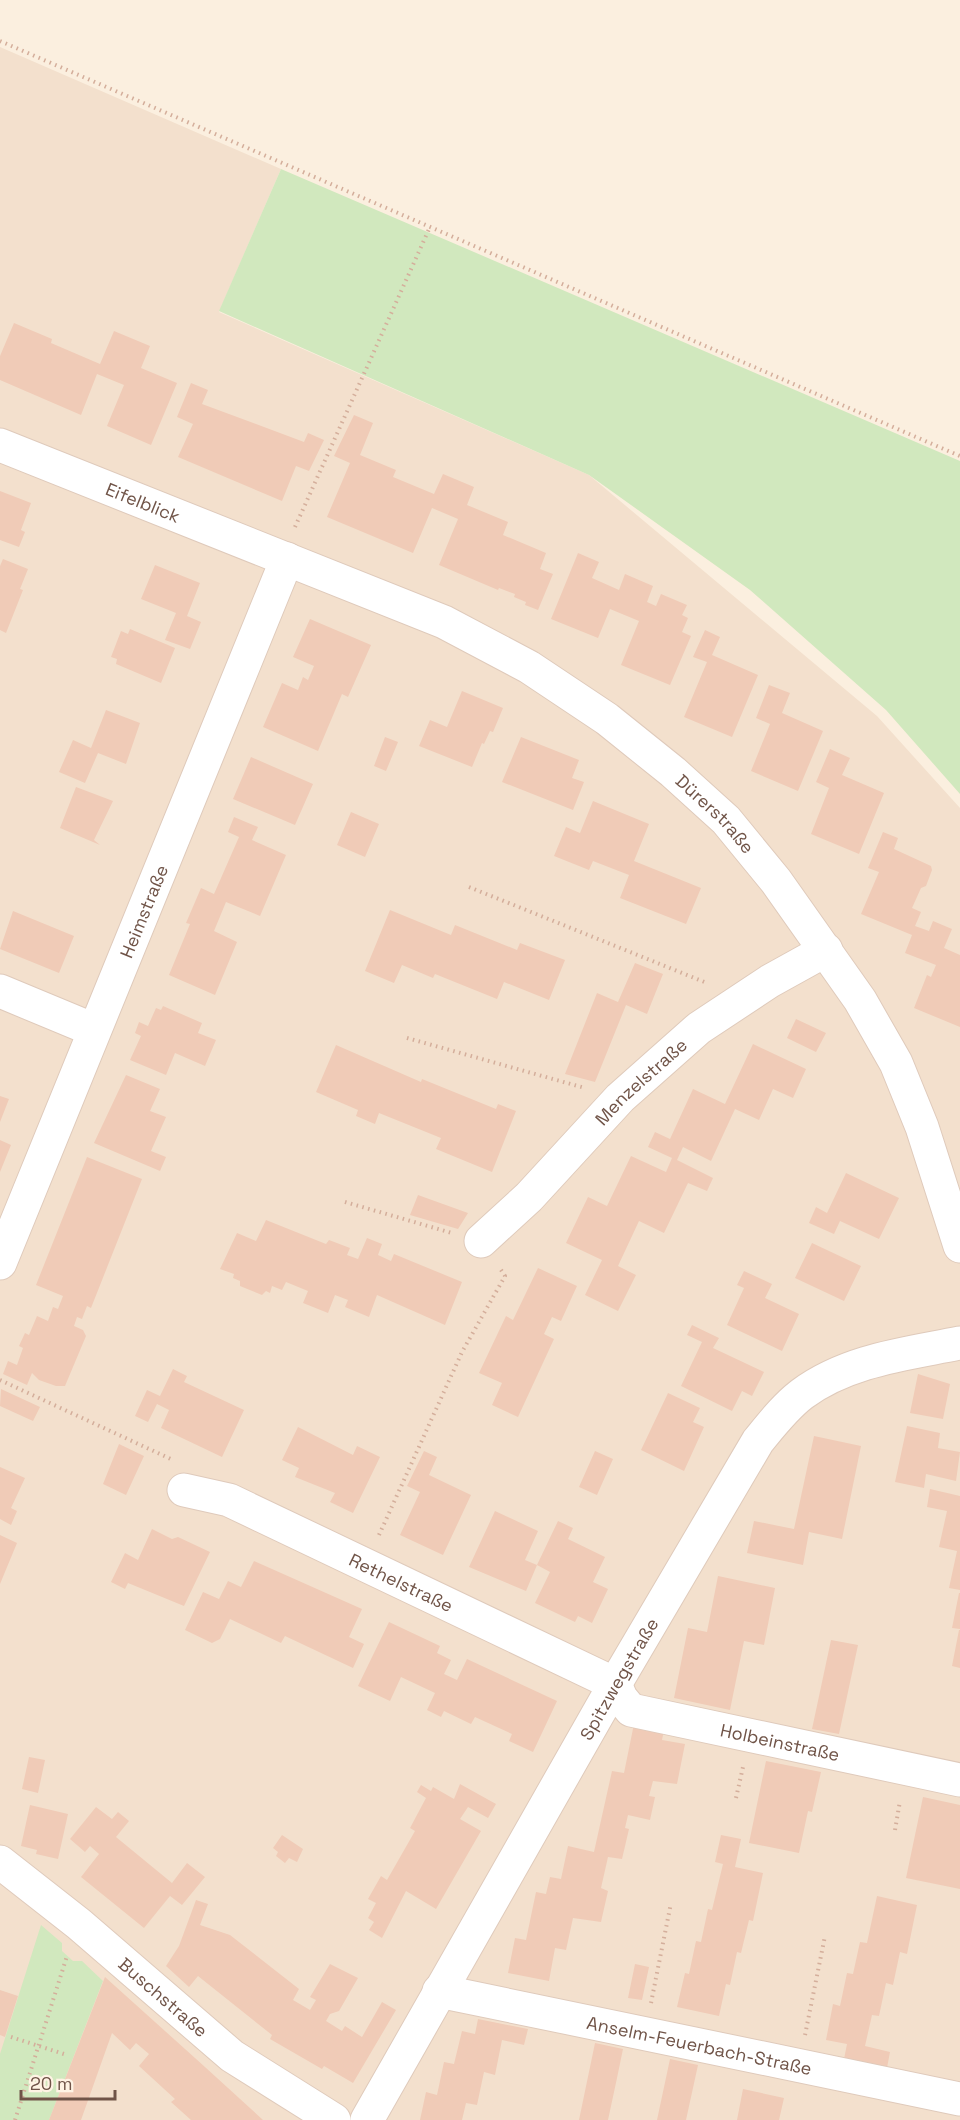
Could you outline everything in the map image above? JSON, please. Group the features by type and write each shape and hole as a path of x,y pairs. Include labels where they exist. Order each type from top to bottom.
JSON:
{"street":[{"name":"Eifelblick","path":"0,446 287,559"},
{"name":"Dürerstraße","path":"287,559 435,618 486,643 607,719 673,772 726,820 776,881 826,950 860,1000 896,1063 922,1127 960,1246"},
{"name":"Heimstraße","path":"0,1263 287,559"},
{"name":"Menzelstraße","path":"481,1241 529,1197 620,1098 699,1028 743,998 826,950"},
{"path":"0,991 94,1030"},
{"name":"Spitzwegstraße","path":"367,2120 615,1684 740,1468 758,1441 782,1412 802,1394 818,1384 870,1360 960,1343"},
{"name":"Rethelstraße","path":"184,1490 229,1500 367,1563 615,1684"},
{"name":"Holbeinstraße","path":"615,1684 621,1698 631,1710 960,1780"},
{"name":"Buschstraße","path":"0,1862 79,1924 232,2056 334,2120"},
{"name":"Anselm-Feuerbach-Straße","path":"439,1991 960,2099"}],"path":[{"path":"0,41 960,456"},
{"path":"287,559 295,523 430,226"},
{"path":"469,887 743,998"},
{"path":"407,1038 620,1098"},
{"path":"345,1203 481,1241 505,1276 462,1352 367,1563"},
{"path":"0,1380 174,1461 184,1490"},
{"path":"645,2033 671,1903"},
{"path":"15,2120 79,1924"},
{"path":"799,2066 825,1936"},
{"path":"11,2037 67,2055"}],"shaded area":[{"path":"0,47 281,169 219,312 589,475 877,716 960,808 960,2120 0,2120"}],"green space":[{"path":"281,169 960,461 960,794 886,710 750,590 589,475 219,311"},
{"path":"41,1925 62,1943 62,1951 73,1961 82,1961 103,1981 49,2120 0,2120 0,2054"}],"building":[{"path":"14,323 52,339 51,343 100,364 114,331 150,346 141,368 177,383 151,445 107,426 124,385 97,374 81,415 0,380 0,356"},
{"path":"191,383 208,390 202,404 304,442 308,433 324,440 309,471 296,466 282,501 178,457 193,424 177,417"},
{"path":"354,415 373,423 360,455 396,470 393,477 434,494 443,474 474,487 467,505 508,522 503,535 546,553 540,569 553,574 538,610 525,605 526,602 514,597 515,594 499,588 498,590 439,565 458,519 432,508 413,553 327,517 350,463 334,456"},
{"path":"0,491 31,503 21,530 25,532 19,547 0,540"},
{"path":"578,553 599,562 592,578 619,590 625,574 653,586 647,602 656,606 661,594 687,605 682,615 688,618 682,632 691,636 670,685 621,665 639,621 610,609 598,638 551,619"},
{"path":"3,559 28,569 20,589 23,590 6,633 0,630 0,566"},
{"path":"155,565 200,583 187,616 201,622 190,649 165,640 176,613 141,599"},
{"path":"310,619 371,645 348,697 342,694 318,751 263,727 282,683 298,690 303,677 308,680 314,666 293,657"},
{"path":"130,629 175,648 161,683 116,664 117,659 111,657 121,631 128,634"},
{"path":"705,630 720,637 712,655 758,675 732,737 684,717 707,662 693,657"},
{"path":"769,685 790,693 782,713 823,731 798,791 751,771 770,724 756,718"},
{"path":"462,691 503,708 493,732 490,731 484,744 482,743 472,767 419,746 430,720 447,727"},
{"path":"106,710 140,723 126,764 98,753 85,783 59,772 73,740 91,748"},
{"path":"385,737 398,742 386,771 374,766"},
{"path":"521,737 579,760 572,778 584,782 573,810 502,782"},
{"path":"830,749 850,758 842,775 884,793 859,854 811,834 829,788 816,782"},
{"path":"251,757 313,784 295,825 233,799"},
{"path":"76,787 113,801 94,840 100,845 60,828"},
{"path":"593,801 649,824 634,861 701,888 686,924 620,898 629,875 593,861 589,870 554,856 566,827 580,833"},
{"path":"351,812 379,824 365,857 337,845"},
{"path":"234,817 258,827 252,840 286,855 260,916 226,902 214,931 237,942 215,995 169,975 190,924 186,923 201,888 214,894 239,837 228,832"},
{"path":"883,832 898,838 894,849 931,866 932,870 926,886 921,888 912,908 921,912 915,926 929,931 933,921 952,929 944,948 960,955 960,1027 914,1008 927,975 931,977 936,965 905,953 912,935 861,914 879,872 868,868"},
{"path":"390,910 451,935 455,925 517,950 520,943 565,960 549,1000 504,982 497,999 435,974 433,978 402,965 394,983 365,971"},
{"path":"13,911 74,936 59,973 0,949"},
{"path":"635,963 663,974 647,1014 626,1005 595,1082 565,1074 597,993 618,1002"},
{"path":"163,1006 202,1023 198,1033 216,1040 205,1066 175,1053 166,1075 130,1060 141,1036 135,1033 139,1022 148,1026 156,1008 161,1010"},
{"path":"796,1019 826,1033 816,1052 787,1038"},
{"path":"753,1044 806,1069 793,1098 773,1089 759,1120 735,1109 711,1161 683,1147 677,1160 713,1178 707,1191 688,1183 664,1233 639,1221 618,1266 636,1275 618,1311 585,1295 602,1260 566,1243 588,1197 607,1206 631,1156 666,1172 672,1158 648,1147 655,1132 670,1139 693,1089 725,1104"},
{"path":"336,1045 421,1082 422,1079 496,1109 498,1104 516,1111 492,1172 436,1149 441,1138 379,1113 375,1124 356,1116 358,1110 316,1092"},
{"path":"126,1075 160,1089 150,1111 166,1117 151,1151 166,1157 160,1171 94,1143"},
{"path":"0,1096 9,1099 0,1122"},
{"path":"0,1140 11,1145 0,1172"},
{"path":"87,1157 142,1179 91,1308 87,1306 82,1319 77,1317 74,1326 83,1330 86,1336 65,1386 56,1386 39,1380 32,1373 27,1385 3,1374 8,1361 17,1365 23,1348 19,1346 25,1333 29,1335 37,1316 48,1321 53,1307 58,1309 63,1296 36,1285"},
{"path":"846,1173 899,1198 879,1239 840,1221 834,1234 809,1223 816,1207 827,1213"},
{"path":"418,1195 468,1213 458,1229 410,1215"},
{"path":"266,1220 326,1244 329,1240 350,1248 347,1255 358,1259 367,1238 382,1244 378,1255 391,1261 394,1254 462,1282 445,1325 377,1295 369,1317 345,1307 348,1300 335,1295 328,1313 303,1303 308,1291 286,1282 282,1290 272,1286 270,1293 266,1291 262,1295 240,1286 240,1281 233,1278 234,1274 220,1269 237,1233 256,1241"},
{"path":"812,1243 861,1266 844,1301 795,1278"},
{"path":"538,1268 577,1286 561,1321 552,1317 544,1334 554,1339 518,1417 492,1405 502,1383 479,1373 506,1316 513,1320"},
{"path":"744,1271 772,1284 765,1298 799,1314 782,1351 727,1325 744,1288 737,1285"},
{"path":"692,1325 719,1338 713,1348 764,1372 752,1396 742,1391 732,1411 681,1386 702,1342 687,1335"},
{"path":"173,1369 187,1376 184,1382 244,1410 222,1457 161,1428 169,1410 157,1404 148,1422 135,1416 147,1390 160,1396"},
{"path":"918,1374 950,1384 943,1419 910,1413"},
{"path":"1,1389 40,1407 33,1421 0,1406"},
{"path":"668,1393 700,1408 693,1422 704,1427 684,1471 641,1450"},
{"path":"907,1426 940,1433 938,1448 960,1452 956,1481 926,1474 924,1488 895,1482"},
{"path":"298,1427 353,1455 357,1446 380,1457 353,1513 330,1502 335,1493 295,1477 299,1468 282,1460"},
{"path":"814,1436 861,1446 842,1539 809,1532 803,1565 747,1553 754,1521 794,1529"},
{"path":"119,1444 144,1456 126,1495 103,1484"},
{"path":"424,1451 437,1457 429,1475 471,1495 443,1555 400,1535 420,1492 407,1486"},
{"path":"595,1451 613,1459 597,1495 579,1487"},
{"path":"0,1467 25,1478 11,1508 17,1511 11,1525 0,1519"},
{"path":"930,1489 960,1496 960,1590 949,1588 957,1551 939,1547 947,1511 927,1507"},
{"path":"495,1511 538,1531 525,1560 537,1565 526,1591 469,1567"},
{"path":"558,1521 573,1528 568,1539 605,1557 593,1582 608,1589 592,1623 578,1616 575,1622 535,1603 550,1572 537,1565"},
{"path":"152,1529 172,1539 178,1537 210,1552 184,1606 128,1583 125,1589 111,1582 125,1553 138,1560"},
{"path":"0,1535 17,1543 0,1584"},
{"path":"254,1561 362,1609 349,1637 364,1644 353,1668 285,1636 281,1643 230,1619 220,1639 212,1643 185,1630 203,1592 219,1599 228,1581 241,1587"},
{"path":"718,1576 775,1588 764,1645 744,1641 730,1710 674,1698 688,1628 707,1632"},
{"path":"960,1593 960,1629 952,1628"},
{"path":"389,1622 440,1646 437,1653 451,1660 444,1674 457,1680 467,1659 557,1701 533,1752 509,1741 512,1734 475,1717 471,1724 444,1711 441,1717 427,1710 435,1693 401,1677 390,1701 358,1686"},
{"path":"960,1630 960,1668 952,1666"},
{"path":"831,1640 858,1645 839,1734 812,1729"},
{"path":"635,1719 665,1725 662,1740 685,1744 677,1784 653,1781 649,1796 655,1797 650,1820 628,1815 625,1828 629,1829 622,1859 608,1857 601,1888 608,1891 601,1922 573,1918 566,1950 555,1948 549,1981 508,1973 515,1938 526,1940 536,1892 546,1894 550,1877 561,1879 568,1846 594,1852 612,1771 624,1773"},
{"path":"29,1757 45,1760 38,1793 22,1789"},
{"path":"766,1761 821,1772 812,1812 808,1811 799,1853 749,1843"},
{"path":"460,1784 496,1804 488,1818 468,1807 460,1819 481,1831 436,1909 406,1891 382,1938 369,1930 374,1922 368,1918 376,1903 368,1899 381,1876 387,1880 415,1831 410,1828 426,1798 417,1792 421,1785 431,1791 433,1787 454,1799"},
{"path":"923,1797 960,1805 960,1889 906,1878"},
{"path":"30,1805 68,1814 58,1859 36,1854 37,1850 21,1846"},
{"path":"96,1807 112,1819 118,1812 129,1821 116,1837 172,1883 187,1863 205,1877 182,1905 170,1896 144,1928 81,1877 99,1854 90,1846 85,1852 70,1839"},
{"path":"282,1835 303,1849 297,1862 289,1858 285,1863 276,1856 278,1852 273,1848"},
{"path":"721,1835 741,1839 735,1867 763,1873 753,1921 749,1920 741,1953 737,1952 730,1985 726,1984 719,2016 677,2007 685,1973 689,1974 696,1941 701,1942 708,1909 712,1910 723,1864 715,1862"},
{"path":"877,1896 917,1905 907,1954 900,1952 893,1985 886,1983 879,2016 872,2015 865,2046 890,2052 887,2068 844,2059 847,2044 826,2040 833,2004 840,2006 847,1973 853,1974 860,1942 867,1943"},
{"path":"196,1900 208,1904 200,1925 230,1935 299,1989 293,2000 310,2010 316,2000 310,1997 330,1964 358,1978 339,2011 330,2014 326,2021 342,2031 345,2026 362,2037 382,2002 396,2010 353,2083 324,2066 322,2069 270,2039 272,2035 198,1976 189,1987 166,1966 179,1946"},
{"path":"635,1964 649,1967 642,2000 628,1998"},
{"path":"105,1977 263,2120 191,2120 171,2102 175,2099 139,2066 149,2054 136,2043 130,2050 112,2033 81,2120 49,2120"},
{"path":"0,1990 18,1996 5,2037 0,2035"},
{"path":"478,2019 528,2029 524,2045 502,2040 495,2075 484,2072 477,2105 466,2103 462,2120 420,2120 426,2092 437,2095 444,2062 454,2064 462,2031 475,2034"},
{"path":"595,2043 623,2049 617,2078 608,2120 579,2120"},
{"path":"670,2059 698,2065 686,2120 657,2120"},
{"path":"743,2089 784,2098 779,2120 737,2120"}]}
